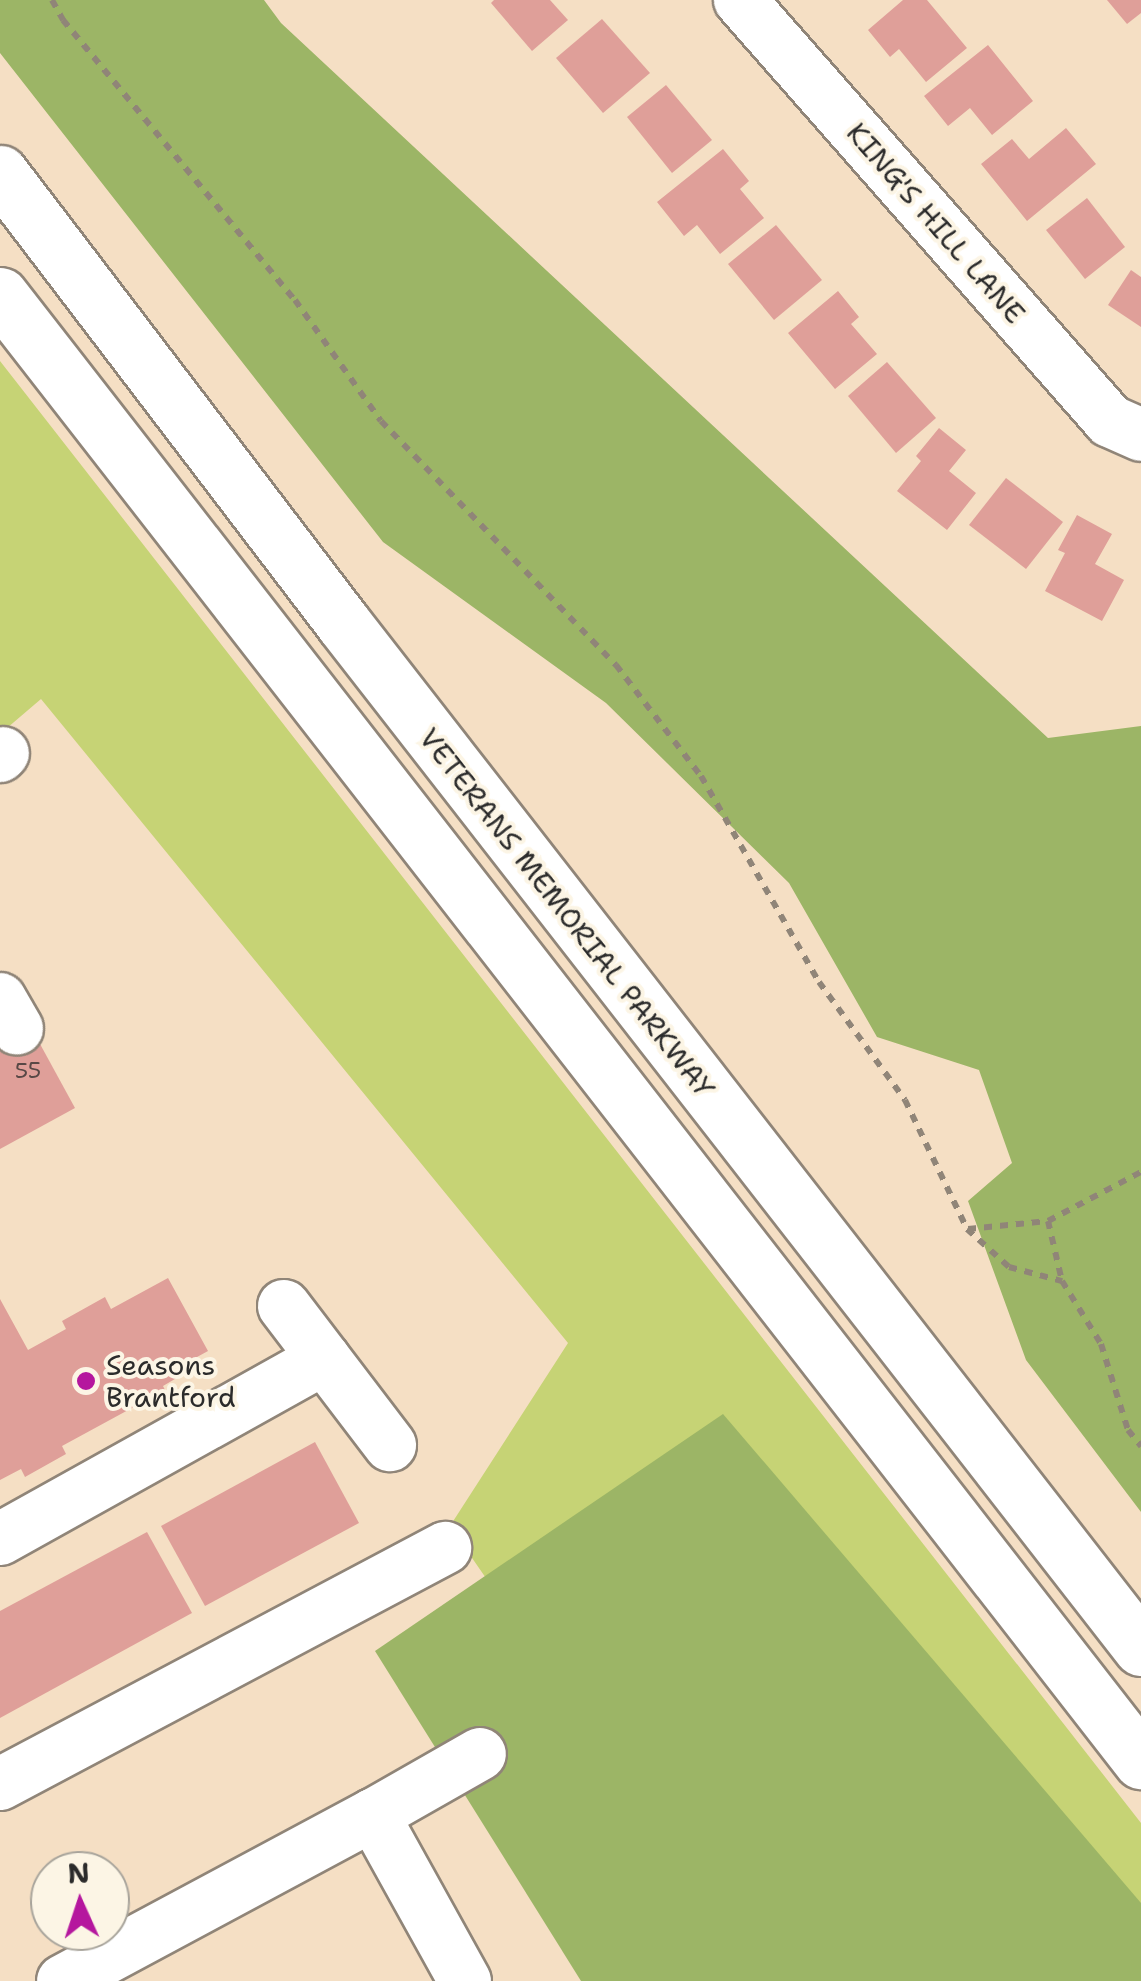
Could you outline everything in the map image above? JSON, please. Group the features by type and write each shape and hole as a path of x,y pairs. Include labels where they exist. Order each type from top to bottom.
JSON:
{"main road":[{"name":"VETERANS MEMORIAL PARKWAY","path":"0,173 390,685 1141,1648"},
{"path":"0,295 1141,1761"}],"street":[{"name":"KING'S HILL LANE","path":"740,0 1110,421 1141,435"},
{"path":"284,1306 390,1445"},
{"path":"0,1539 324,1359"},
{"path":"0,1784 445,1548"},
{"path":"63,1981 480,1754"},
{"path":"373,1815 453,1977"}],"path":[{"path":"52,0 63,20 296,300 381,421 616,665 701,776 819,982 905,1100 967,1229 1009,1267 1062,1281"},
{"path":"967,1229 1048,1221 1141,1172"},
{"path":"1048,1221 1062,1281 1101,1344 1128,1430 1141,1446"}],"green space":[{"path":"0,0 264,0 281,23 1048,738 1141,726 1141,1512 1026,1360 968,1201 1012,1163 979,1070 877,1037 789,883 606,703 383,542 0,53"},
{"path":"0,361 1141,1823 1141,1981 764,1981 450,1526 568,1343 41,699 0,734"},
{"path":"723,1414 1141,1903 1141,1981 581,1981 375,1651"}],"building":[{"path":"550,0 568,20 532,51 491,3"},
{"path":"903,0 927,0 967,48 926,82 899,49 890,57 868,30"},
{"path":"1107,0 1141,0 1141,13 1127,24"},
{"path":"602,19 650,73 603,113 556,58"},
{"path":"988,45 1033,101 992,135 970,108 948,126 924,96"},
{"path":"666,85 712,140 672,173 627,117"},
{"path":"1066,128 1096,164 1027,221 981,164 1012,139 1029,159"},
{"path":"723,149 749,181 740,189 764,218 720,254 697,225 684,236 657,202"},
{"path":"1087,198 1125,247 1085,279 1046,230"},
{"path":"776,225 822,280 774,320 728,264"},
{"path":"1131,270 1141,277 1141,327 1108,305"},
{"path":"838,291 859,317 851,324 877,354 835,389 788,333"},
{"path":"887,362 936,418 896,453 848,396"},
{"path":"939,428 966,450 949,471 976,493 947,530 897,491 921,461 916,456"},
{"path":"1006,478 1063,522 1026,569 969,525"},
{"path":"1077,515 1112,534 1095,564 1124,580 1102,621 1045,591 1065,553 1058,550"},
{"path":"28,1022 75,1108 0,1149 0,1025"},
{"name":"Seasons Brantford","path":"168,1278 208,1351 175,1369 180,1376 163,1386 165,1390 62,1446 66,1454 25,1477 21,1469 0,1480 0,1299 28,1350 66,1329 62,1321 105,1297 111,1309"},
{"path":"315,1442 359,1523 205,1606 161,1526"},
{"path":"147,1532 192,1613 0,1718 0,1611"}],"place":[{"name":"Seasons Brantford","path":"86,1381"}]}
